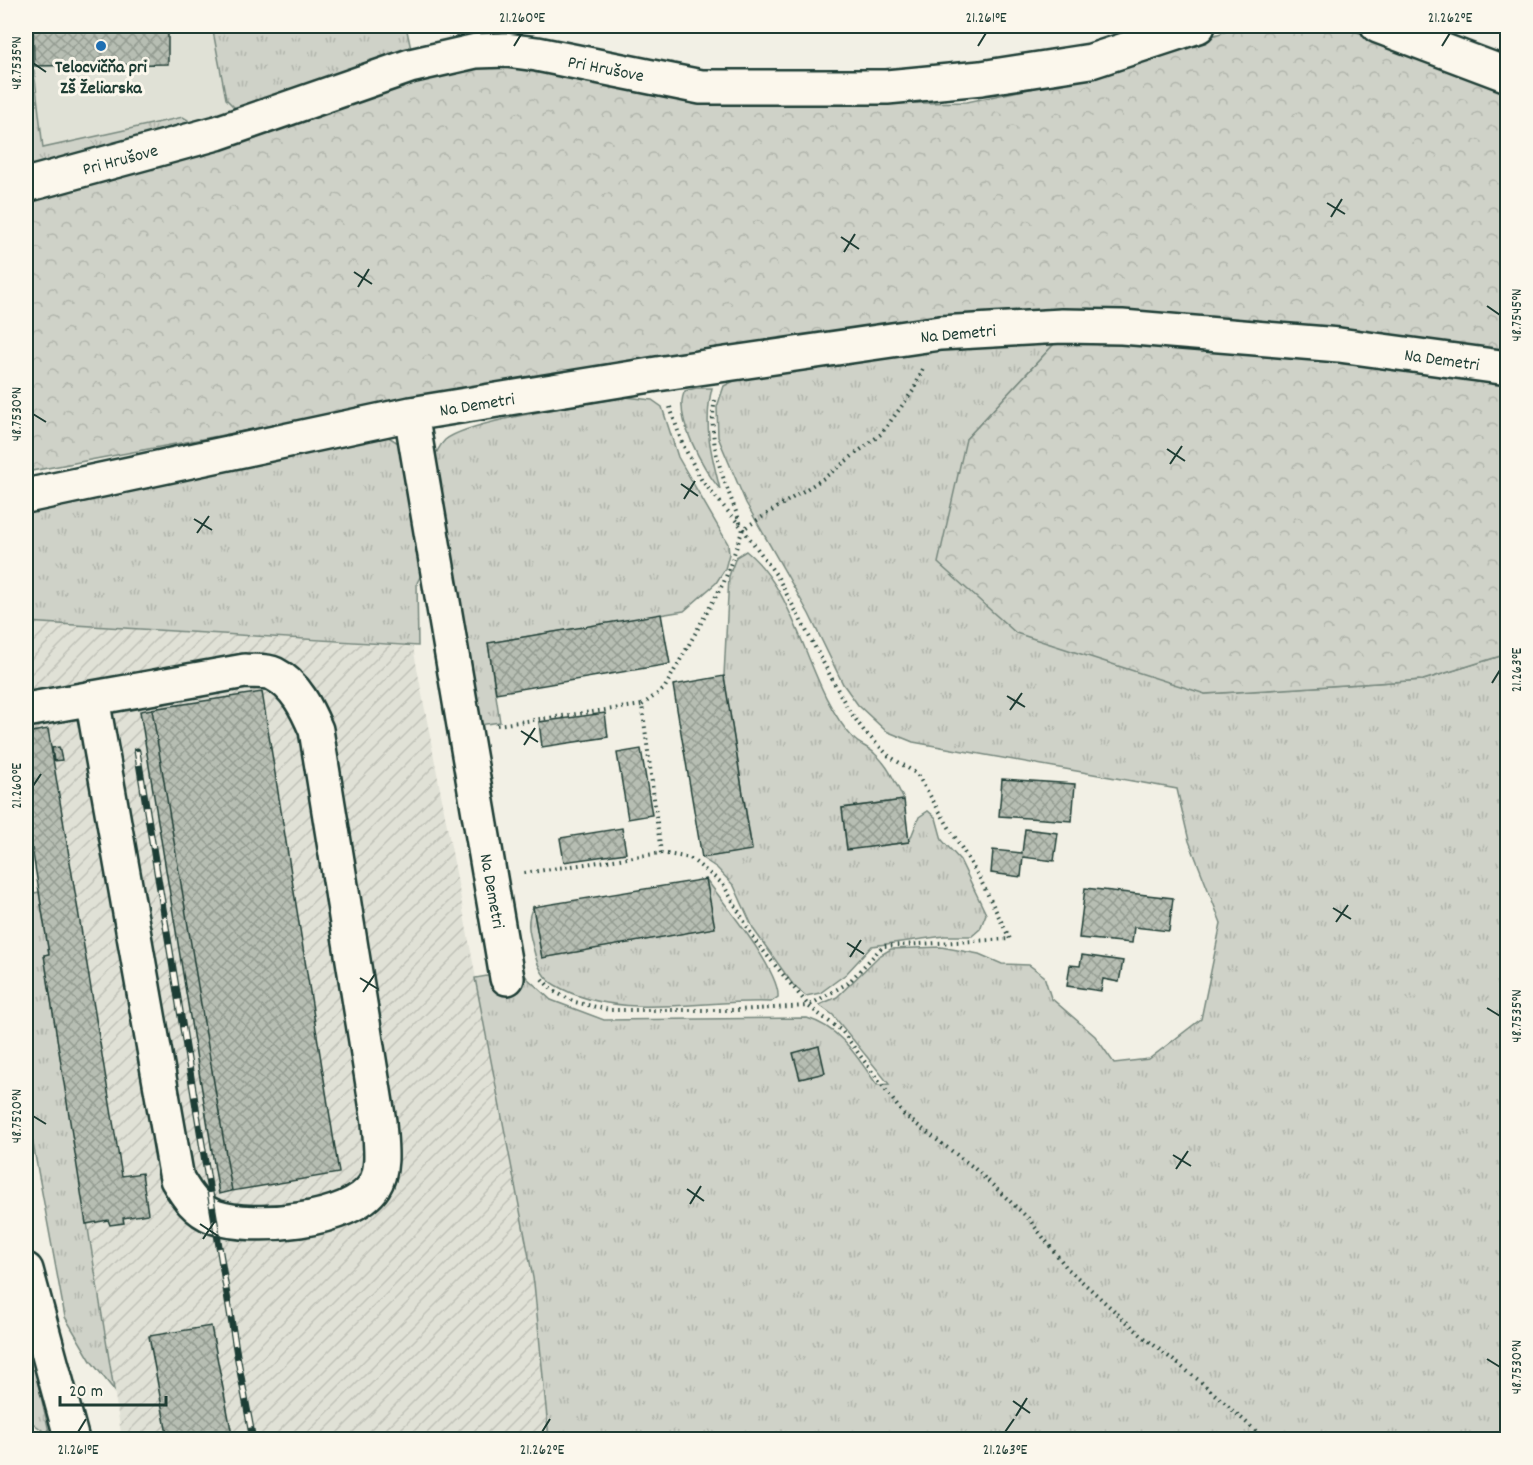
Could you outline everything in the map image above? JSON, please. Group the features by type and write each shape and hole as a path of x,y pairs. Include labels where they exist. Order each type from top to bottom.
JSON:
{"street":[{"name":"Pri Hrušove","path":"26,185 217,133 410,66 476,51 506,50 537,54 701,87 887,87 981,78 1091,61 1198,26"},
{"path":"1378,26 1508,75"},
{"name":"Na Demetri","path":"26,496 411,414 657,374 940,333 1062,326 1122,327 1339,345 1508,368"},
{"name":"Na Demetri","path":"411,414 507,978"},
{"path":"26,710 92,698 245,671 272,673 292,688 306,706 316,730 379,1122 381,1157 376,1183 364,1198 317,1216 274,1223 242,1223 214,1216 192,1203 177,1179 92,698"},
{"path":"26,1270 72,1440"}],"path":[{"path":"465,730 642,705 664,689 724,582 743,529 824,478 880,434 913,392 940,333"},
{"path":"724,364 711,419 711,431 723,476 743,529"},
{"path":"539,976 553,991 575,1002 609,1010 737,1010 808,1006 848,983 882,946 1010,939 979,878 917,774 889,756 864,731 848,710 777,576 743,529 702,481 682,443 657,374"},
{"path":"642,705 661,853"},
{"path":"490,878 661,853 690,858 723,884 756,942 808,1006 842,1031 904,1115 973,1167 1028,1218 1067,1268 1141,1335 1201,1382 1266,1440"}],"shaded area":[{"path":"26,26 384,26 312,87 26,168"},
{"path":"26,622 413,647 534,1283 549,1439 122,1439 44,955 49,953 26,810"}],"green space":[{"path":"26,26 30,26 31,69 34,70 43,148 183,117 188,120 189,129 26,176"},
{"path":"212,26 406,26 412,54 243,111 235,108 226,99"},
{"path":"1242,26 1335,26 1371,36 1507,88 1507,355 1060,310 943,316 410,400 26,472 26,193 476,61 699,96 880,104 967,102 1095,75"},
{"path":"1056,342 966,439 1205,694 1423,680 1507,654 1507,1439 549,1439 534,1283 475,978 499,974 515,960 527,978 551,1000 604,1020 807,1018 839,1036 877,1085 889,1084 833,1015 819,1005 837,997 879,956 891,949 941,947 979,954 1002,964 1029,965 1044,976 1051,998 1095,1036 1114,1063 1149,1059 1201,1019 1221,923 1189,841 1177,789 913,742 886,731 858,705 843,684 809,614 746,503 718,437 717,407 724,386 761,372 884,355"},
{"path":"1056,342 1113,343 1226,351 1507,385 1507,654 1423,680 1205,694 1016,633 938,563 966,439"},
{"path":"712,388 708,427 720,489 698,456 686,427 682,401 685,391"},
{"path":"625,397 652,400 662,407 678,457 728,544 729,554 725,569 716,583 684,611 488,643 500,722 479,725 432,464 440,445 458,433 503,419"},
{"path":"387,436 403,446 422,573 417,583 418,646 26,622 26,508"},
{"path":"746,551 764,570 779,592 792,616 824,694 837,717 855,740 873,752 884,764 904,800 842,808 847,849 909,842 919,817 928,811 936,818 942,840 960,860 986,914 980,929 972,936 944,936 872,946 846,974 820,993 806,996 794,986 754,930 734,886 717,868 702,858 752,849 724,676 729,576 736,557"},
{"path":"706,879 761,954 770,971 778,997 771,1002 661,1006 606,1003 580,996 555,985 541,970 535,956 529,929 529,918 533,907 542,958 714,928"},
{"path":"39,892 49,954 44,955 114,1390 91,1361 65,1317 26,1106 26,895"},
{"path":"26,1330 50,1436 26,1418"}],"building":[{"name":"Telocvičňa pri ZŠ Želiarska","path":"33,26 168,26 168,64 34,66"},
{"path":"661,614 670,664 496,693 488,643"},
{"path":"724,676 752,850 702,858 673,685"},
{"path":"262,692 339,1173 232,1191 152,709"},
{"path":"152,709 232,1191 219,1194 140,711"},
{"path":"605,713 608,737 542,747 539,722"},
{"path":"48,729 122,1176 142,1173 148,1214 123,1218 124,1223 110,1225 108,1220 86,1224 44,955 49,954 26,810 26,733"},
{"path":"59,747 62,760 54,761 52,748"},
{"path":"641,749 652,815 628,819 617,753"},
{"path":"1002,779 1075,784 1072,821 999,816"},
{"path":"904,800 909,842 847,850 842,808"},
{"path":"622,828 626,853 564,862 560,838"},
{"path":"1025,829 1058,833 1054,861 1023,857 1021,877 991,873 993,850 1022,853"},
{"path":"706,879 715,928 542,958 533,907"},
{"path":"1085,888 1173,898 1169,931 1134,927 1132,943 1079,938"},
{"path":"1082,955 1123,961 1119,982 1103,979 1101,991 1067,986 1070,965 1080,966"},
{"path":"819,1046 825,1073 800,1079 793,1053"},
{"path":"211,1326 233,1440 168,1440 149,1336"}],"railway":[{"path":"137,751 253,1440"},
{"path":"26,1430 38,1440"}],"place":[{"name":"Telocvičňa pri ZŠ Želiarska","path":"101,46"}]}
